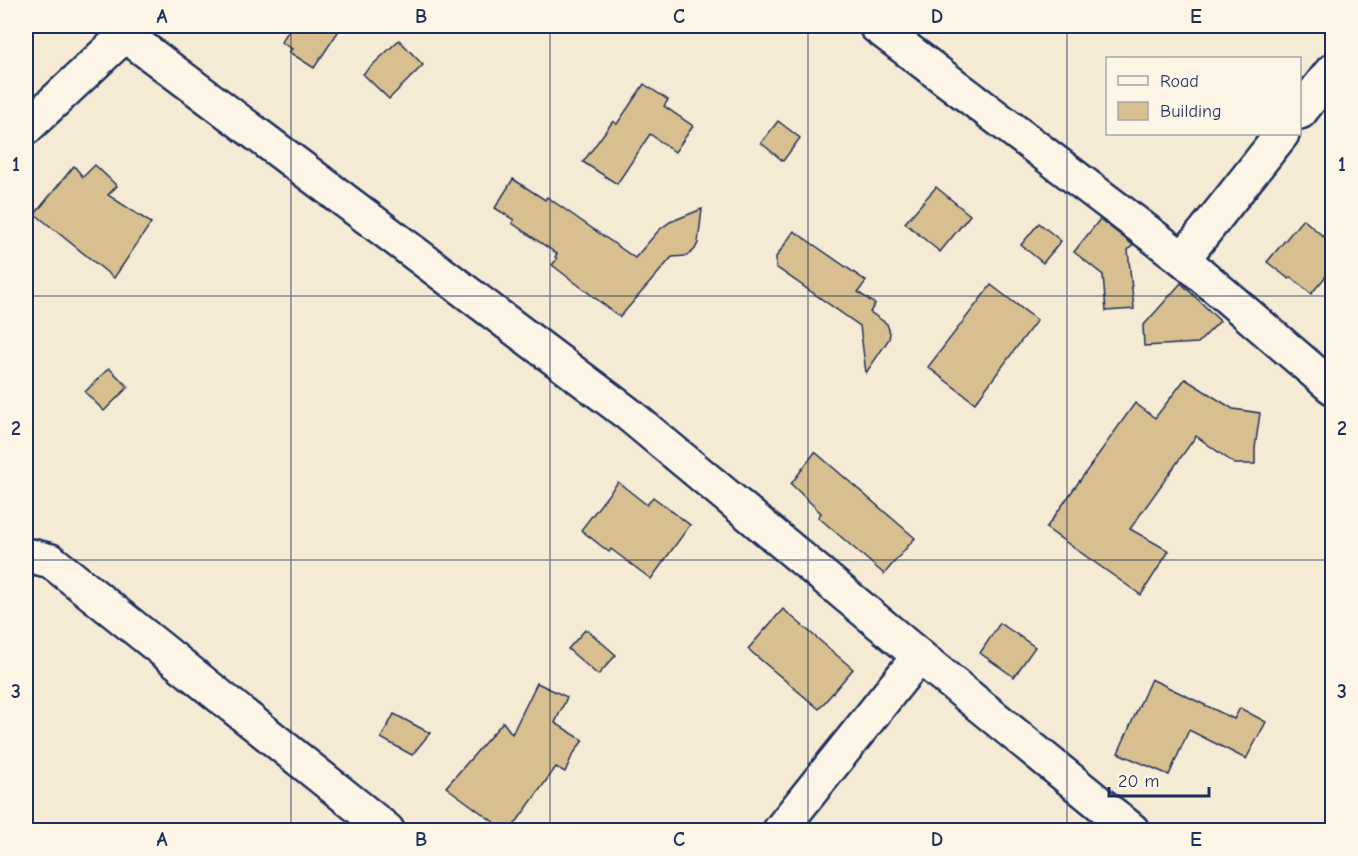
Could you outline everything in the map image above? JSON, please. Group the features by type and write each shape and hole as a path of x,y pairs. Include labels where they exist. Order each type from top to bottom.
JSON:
{"street":[{"path":"876,26 1183,259 1332,387"},
{"path":"26,128 129,30 627,413 1132,831"},
{"path":"1301,109 1332,70"},
{"path":"1183,259 1281,135"},
{"path":"26,556 31,555 51,561 387,831"},
{"path":"780,831 919,656"}],"building":[{"path":"292,26 342,26 314,68 289,52 292,49 281,42"},
{"path":"399,40 423,65 389,99 363,74"},
{"path":"644,84 668,100 664,106 693,126 675,152 650,134 617,184 583,162 613,121 617,124"},
{"path":"778,121 800,138 783,161 761,143"},
{"path":"95,165 117,186 108,195 151,223 114,278 35,214 74,166 83,177"},
{"path":"513,179 545,200 547,197 635,258 659,230 670,222 702,209 698,243 691,253 672,257 620,317 552,265 557,259 555,257 557,254 512,223 514,220 495,208"},
{"path":"936,187 970,215 940,252 905,223"},
{"path":"1100,219 1133,245 1128,250 1134,309 1106,311 1103,275 1074,252"},
{"path":"1303,219 1332,244 1332,269 1311,294 1291,277 1289,279 1267,262"},
{"path":"1039,223 1061,241 1043,263 1021,245"},
{"path":"794,231 866,281 858,292 875,304 870,312 887,324 890,333 889,339 866,373 860,326 776,267 776,257"},
{"path":"1181,283 1220,321 1198,343 1144,346 1143,326"},
{"path":"991,285 1037,320 975,403 928,367"},
{"path":"109,368 128,387 104,411 85,392"},
{"path":"1185,379 1233,409 1260,413 1255,464 1235,464 1196,436 1130,529 1169,551 1141,595 1046,528 1135,403 1155,418"},
{"path":"815,452 915,538 884,574 818,517 821,513 791,484"},
{"path":"618,482 647,505 653,497 690,525 651,579 611,549 609,552 581,530"},
{"path":"783,609 853,669 819,709 748,649"},
{"path":"1000,623 1035,647 1014,677 980,653"},
{"path":"586,629 616,655 598,675 568,649"},
{"path":"1151,679 1234,719 1240,708 1266,722 1246,759 1189,730 1169,775 1118,753"},
{"path":"537,683 567,697 555,723 583,740 565,772 556,767 510,831 506,831 446,787 503,722 512,734"},
{"path":"394,714 430,733 412,755 381,738"}]}
